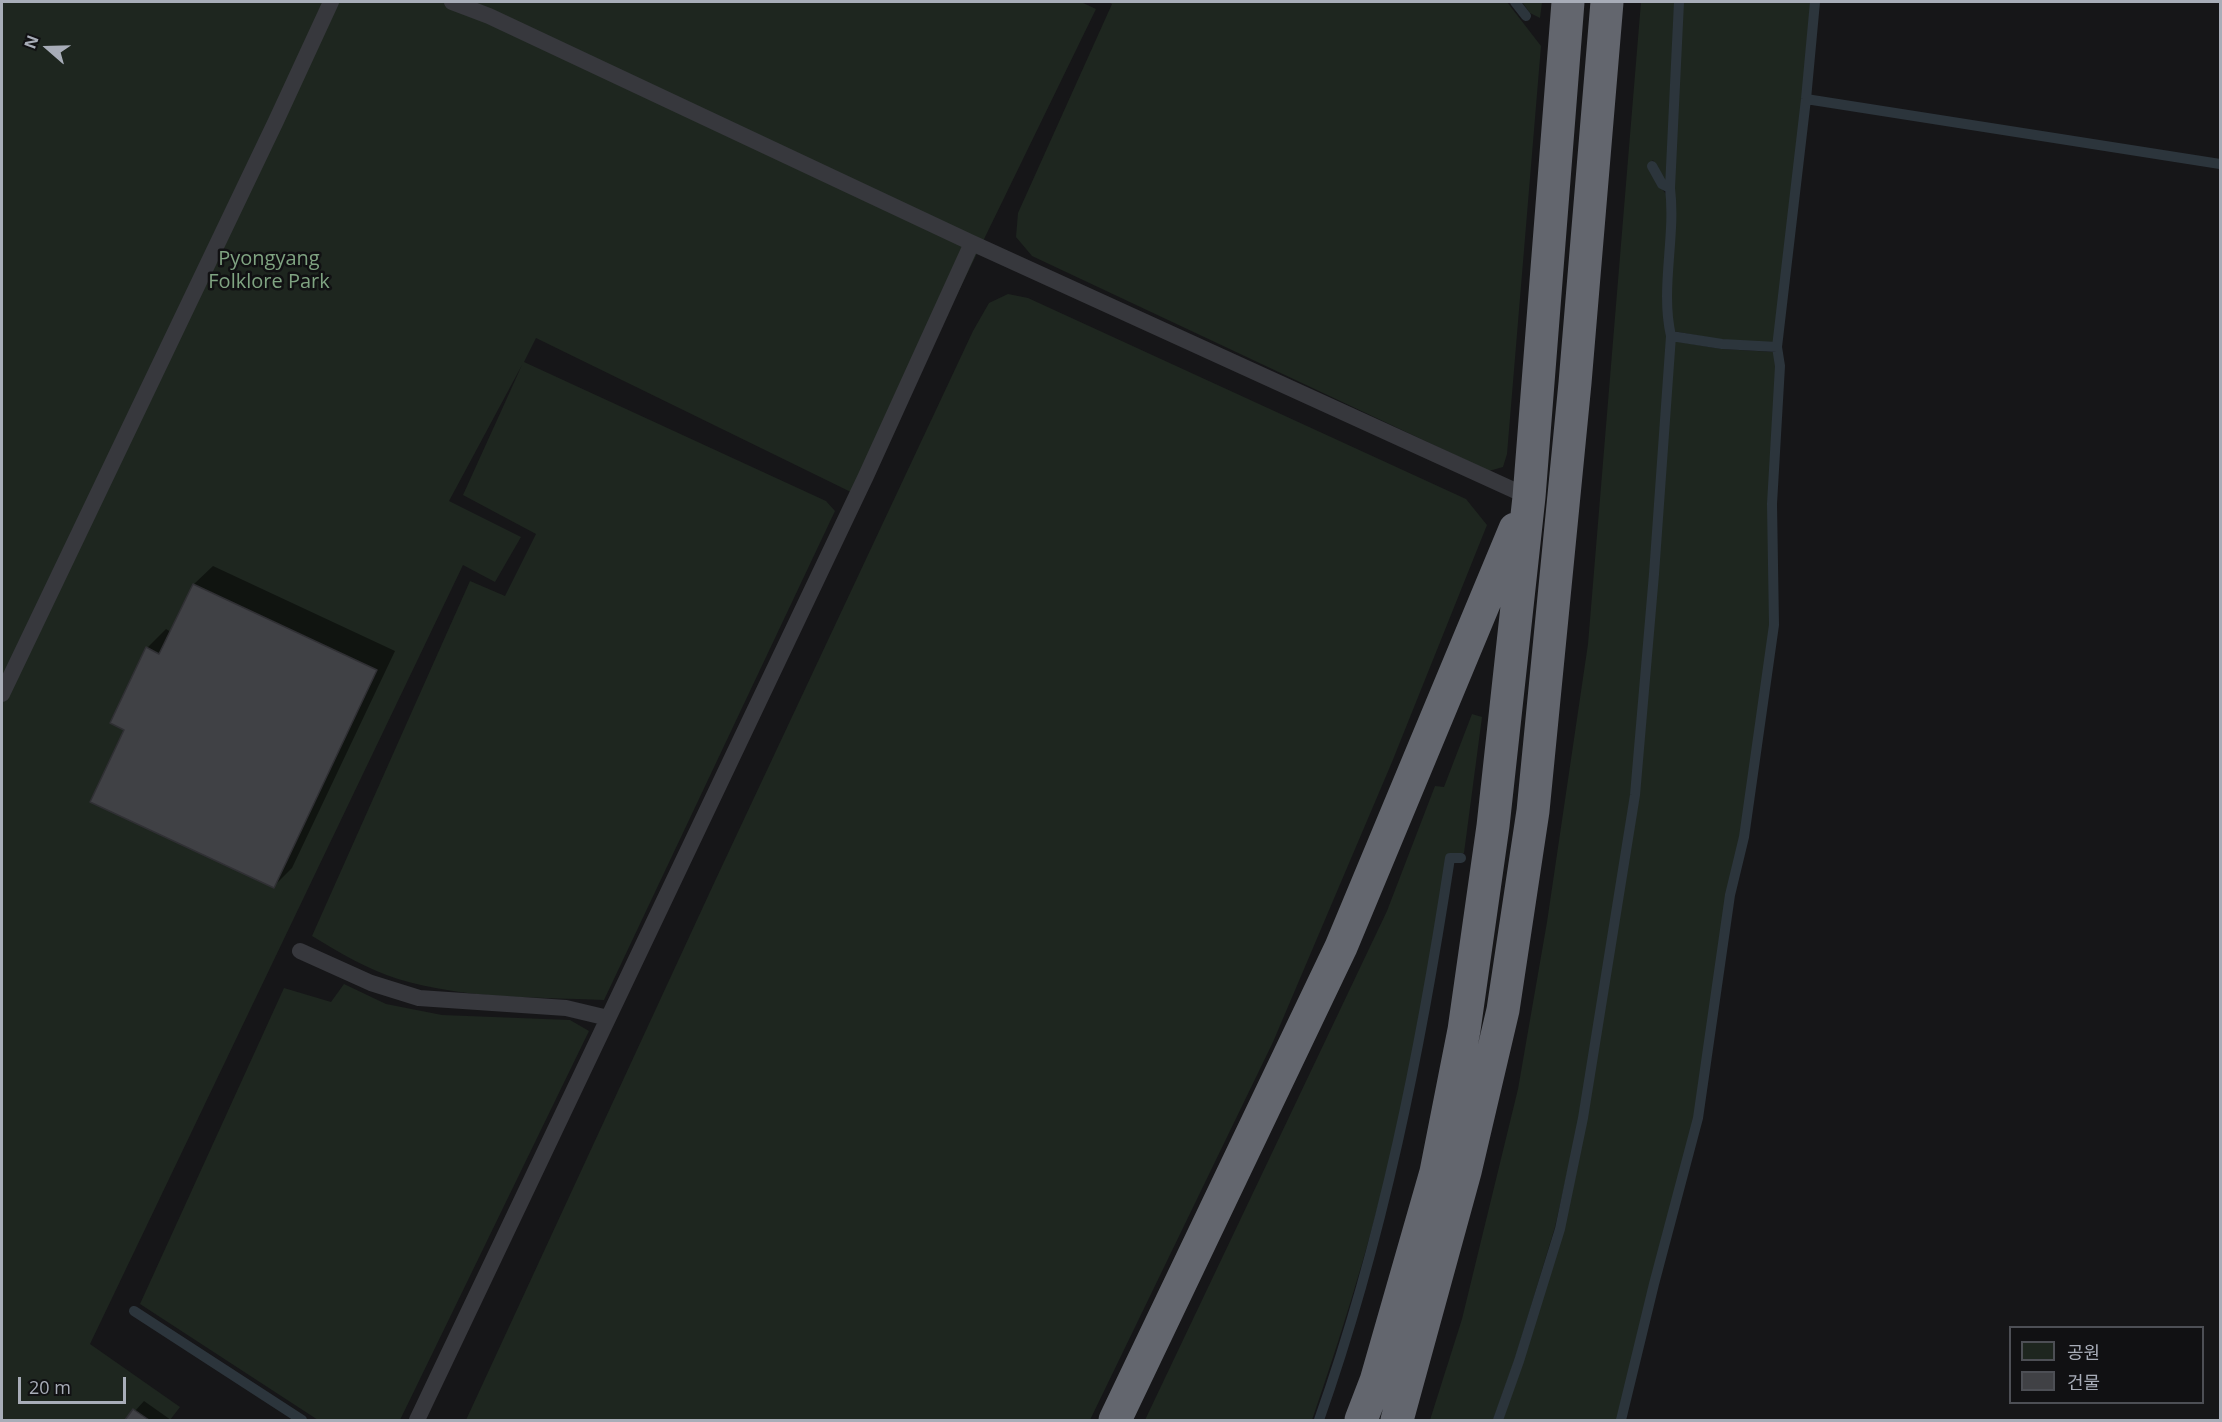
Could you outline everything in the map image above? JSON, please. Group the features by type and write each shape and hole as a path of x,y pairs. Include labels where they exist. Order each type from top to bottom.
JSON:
{"highway":[{"path":"1361,1420 1376,1381 1436,1172 1464,1030 1493,826 1529,497 1568,2"},
{"path":"1397,1420 1465,1172 1503,1010 1532,822 1575,383 1607,2"},
{"path":"1114,1420 1341,947 1529,497"}],"lane":[{"path":"2,694 331,2"},
{"path":"452,2 489,16 972,243 1529,497"},
{"path":"417,1420 861,486 972,243"},
{"path":"300,951 371,983 419,998 566,1008 608,1018"}],"green space":[{"name":"Pyongyang Folklore Park","path":"2,2 1081,2 1096,9 859,496 536,338 524,362 826,501 835,511 604,1000 474,994 423,986 398,979 365,965 312,936 470,581 505,596 536,534 463,495 522,365 449,501 521,537 495,582 463,565 90,1344 180,1407 170,1420 2,1420"},
{"path":"1109,2 1507,2 1541,46 1507,454 1503,467 1489,471 1032,256 1016,237 1018,213 1112,4"},
{"path":"1522,2 1542,2 1540,18 1530,13"},
{"path":"1641,2 1675,2 1668,182 1663,180 1653,160 1648,165 1666,194 1669,212 1663,317 1669,335 1632,794 1580,1116 1555,1227 1515,1359 1493,1420 1430,1420 1462,1319 1518,1089 1547,922 1588,644"},
{"path":"1681,2 1811,2 1775,343 1722,340 1673,331 1670,318 1675,212 1672,189"},
{"path":"1008,294 1028,298 1466,499 1487,525 1392,762 1273,1042 1090,1420 466,1420 973,331 989,303"},
{"path":"1674,341 1722,349 1774,352 1776,365 1769,505 1770,625 1741,837 1727,896 1695,1118 1651,1283 1619,1420 1503,1420 1564,1230 1587,1118 1639,796"},
{"path":"1472,714 1482,717 1464,853 1448,854 1422,1008 1395,1141 1362,1262 1312,1420 1145,1420 1387,911 1435,786 1444,787"},
{"path":"344,984 386,1004 442,1015 570,1020 589,1031 400,1420 318,1420 140,1304 284,988 331,1002"}],"building":[{"path":"193,584 377,670 274,888 90,802 124,730 110,723 146,647 159,654"},
{"path":"133,1409 149,1420 125,1420"}],"waterway":[{"path":"1515,2 1526,16"},
{"path":"1498,1420 1560,1229 1583,1118 1635,795 1671,336 1667,281 1679,2"},
{"path":"1621,1420 1698,1118 1730,895 1744,837 1774,625 1772,504 1780,366 1777,347 1815,2"},
{"path":"1806,99 2220,164"},
{"path":"1652,166 1662,184 1670,188"},
{"path":"1671,336 1722,344 1777,347"},
{"path":"1319,1420 1362,1283 1398,1142 1413,1072 1450,858 1461,858"},
{"path":"134,1311 302,1420"}]}
